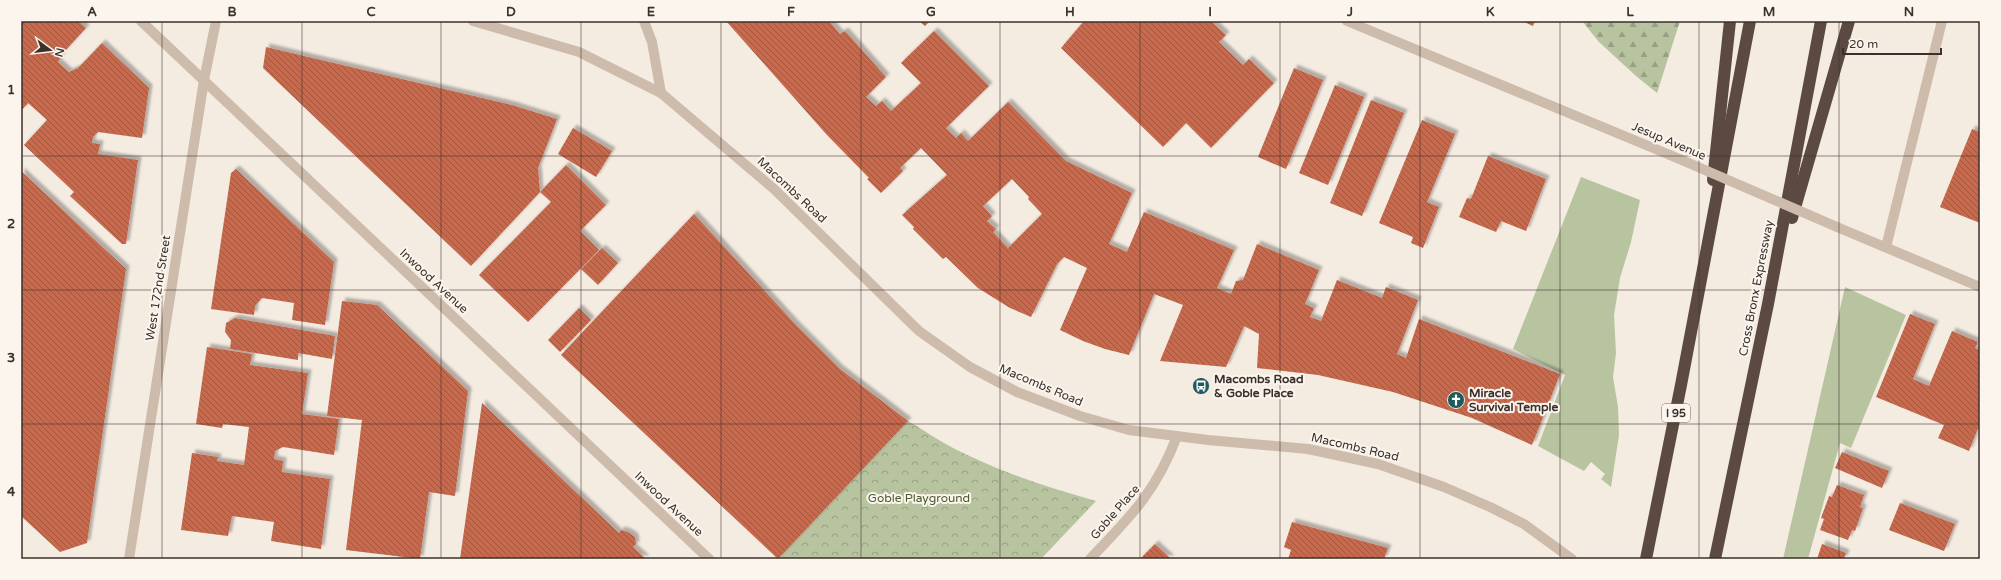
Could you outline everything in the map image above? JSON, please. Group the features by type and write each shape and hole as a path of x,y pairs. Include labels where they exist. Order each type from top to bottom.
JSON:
{"highway":[{"path":"1704,267 1730,21"},
{"name":"I 95","path":"1646,559 1704,267 1750,21"},
{"name":"Cross Bronx Expressway","path":"1715,559 1768,304 1821,21"},
{"path":"1768,304 1849,21"}],"street":[{"name":"Inwood Avenue","path":"141,21 709,559"},
{"name":"West 172nd Street","path":"129,559 204,80 216,21"},
{"name":"Macombs Road","path":"473,21 579,52 660,93 774,189 919,330 970,367 1017,392 1080,416 1129,430 1308,449 1343,455 1413,475 1444,487 1506,515 1540,535 1572,559"},
{"path":"644,21 652,42 660,93"},
{"name":"Jesup Avenue","path":"1347,21 1980,286"},
{"path":"1886,247 1942,21"},
{"name":"Goble Place","path":"1090,559 1136,511 1148,495 1164,467 1177,436"}],"green space":[{"path":"1582,21 1680,21 1657,93 1599,42"},
{"path":"1581,177 1640,200 1631,242 1620,278 1614,315 1616,353 1613,377 1618,407 1619,435 1611,487 1601,479 1605,474 1591,462 1584,471 1538,446 1565,375 1513,349"},
{"path":"1845,287 1906,315 1851,448 1840,443 1808,559 1783,559"},
{"name":"Goble Playground","path":"908,421 949,446 989,465 1006,472 1096,501 1041,559 778,559"}],"building":[{"path":"21,21 78,21 86,28 63,53 58,62 69,72 78,68 102,43 149,88 142,138 98,132 93,137 92,143 100,144 98,154 138,160 126,244 122,244 70,196 74,192 24,145 47,120 28,103 21,111"},
{"path":"726,21 829,21 840,34 845,31 886,77 866,97 876,106 882,101 891,111 921,83 901,63 934,31 989,86 946,128 956,138 961,133 968,141 1008,102 1066,161 1132,193 1109,244 1127,252 1144,212 1234,250 1217,288 1231,294 1236,281 1243,280 1257,244 1319,270 1305,304 1314,308 1310,317 1321,321 1337,280 1382,298 1386,287 1418,300 1397,354 1406,358 1419,319 1560,374 1532,445 1472,418 1393,392 1318,375 1257,368 1259,334 1244,326 1226,367 1160,361 1183,305 1154,294 1129,355 1105,349 1060,330 1087,268 1064,257 1057,264 1031,317 1010,308 978,288 946,257 943,259 913,229 914,227 902,215 947,175 921,148 900,168 903,171 881,193 867,179 869,178 827,135","holes":["1012,179 1029,197 1028,199 1042,214 1008,248 993,232 996,229 987,221 992,216 983,206"]},
{"path":"919,21 930,21 925,26"},
{"path":"1084,21 1211,21 1226,35 1219,42 1243,65 1249,59 1274,83 1211,148 1186,123 1163,147 1061,48"},
{"path":"1522,21 1535,21 1533,26"},
{"path":"266,47 512,105 557,119 538,168 540,192 471,266 263,68"},
{"path":"1294,68 1323,80 1286,169 1258,157"},
{"path":"1335,85 1364,97 1328,185 1299,173"},
{"path":"1371,100 1404,113 1362,216 1330,203"},
{"path":"1422,120 1455,134 1427,202 1439,207 1423,248 1411,243 1413,237 1379,223"},
{"path":"573,128 612,151 596,177 558,154"},
{"path":"1972,129 1980,132 1980,223 1940,207"},
{"path":"1488,156 1546,179 1526,231 1501,221 1496,232 1459,217 1467,198 1471,199"},
{"path":"566,165 606,205 580,231 599,250 528,322 479,275 551,202 540,192"},
{"path":"236,169 334,262 325,325 292,320 294,303 262,298 255,306 254,315 211,309 231,173"},
{"path":"21,171 126,269 87,543 60,552 21,516"},
{"path":"694,214 795,324 840,369 908,421 778,559 561,355"},
{"path":"602,248 618,263 598,285 581,269"},
{"path":"342,301 377,305 468,391 455,496 429,492 420,559 346,550 362,420 327,416"},
{"path":"579,308 591,320 560,352 548,340"},
{"path":"1910,314 1935,324 1913,379 1929,386 1952,331 1978,342 1975,348 1980,350 1980,423 1969,451 1938,438 1944,425 1876,397"},
{"path":"235,318 335,336 332,359 298,353 298,360 230,349 231,340 225,332 226,323"},
{"path":"207,347 252,354 250,365 308,373 302,414 339,419 334,455 283,447 275,451 274,459 283,461 282,472 330,479 321,549 271,541 274,522 232,516 228,536 181,530 192,453 218,457 217,461 244,465 249,427 223,424 222,428 196,424"},
{"path":"482,403 619,533 621,530 628,532 635,537 636,544 633,547 646,559 460,559"},
{"path":"1842,452 1889,471 1882,488 1835,468"},
{"path":"1837,485 1864,495 1860,507 1863,508 1855,531 1852,530 1848,540 1820,530 1824,519 1821,518 1829,496 1832,497"},
{"path":"1900,503 1955,524 1944,551 1889,530"},
{"path":"1292,522 1388,548 1384,559 1288,559 1291,550 1284,547"},
{"path":"1155,544 1171,559 1140,559"},
{"path":"1822,544 1846,553 1844,559 1817,559"}],"place":[{"name":"Macombs Road & Goble Place","path":"1201,386"},
{"name":"Miracle Survival Temple","path":"1456,400"}]}
